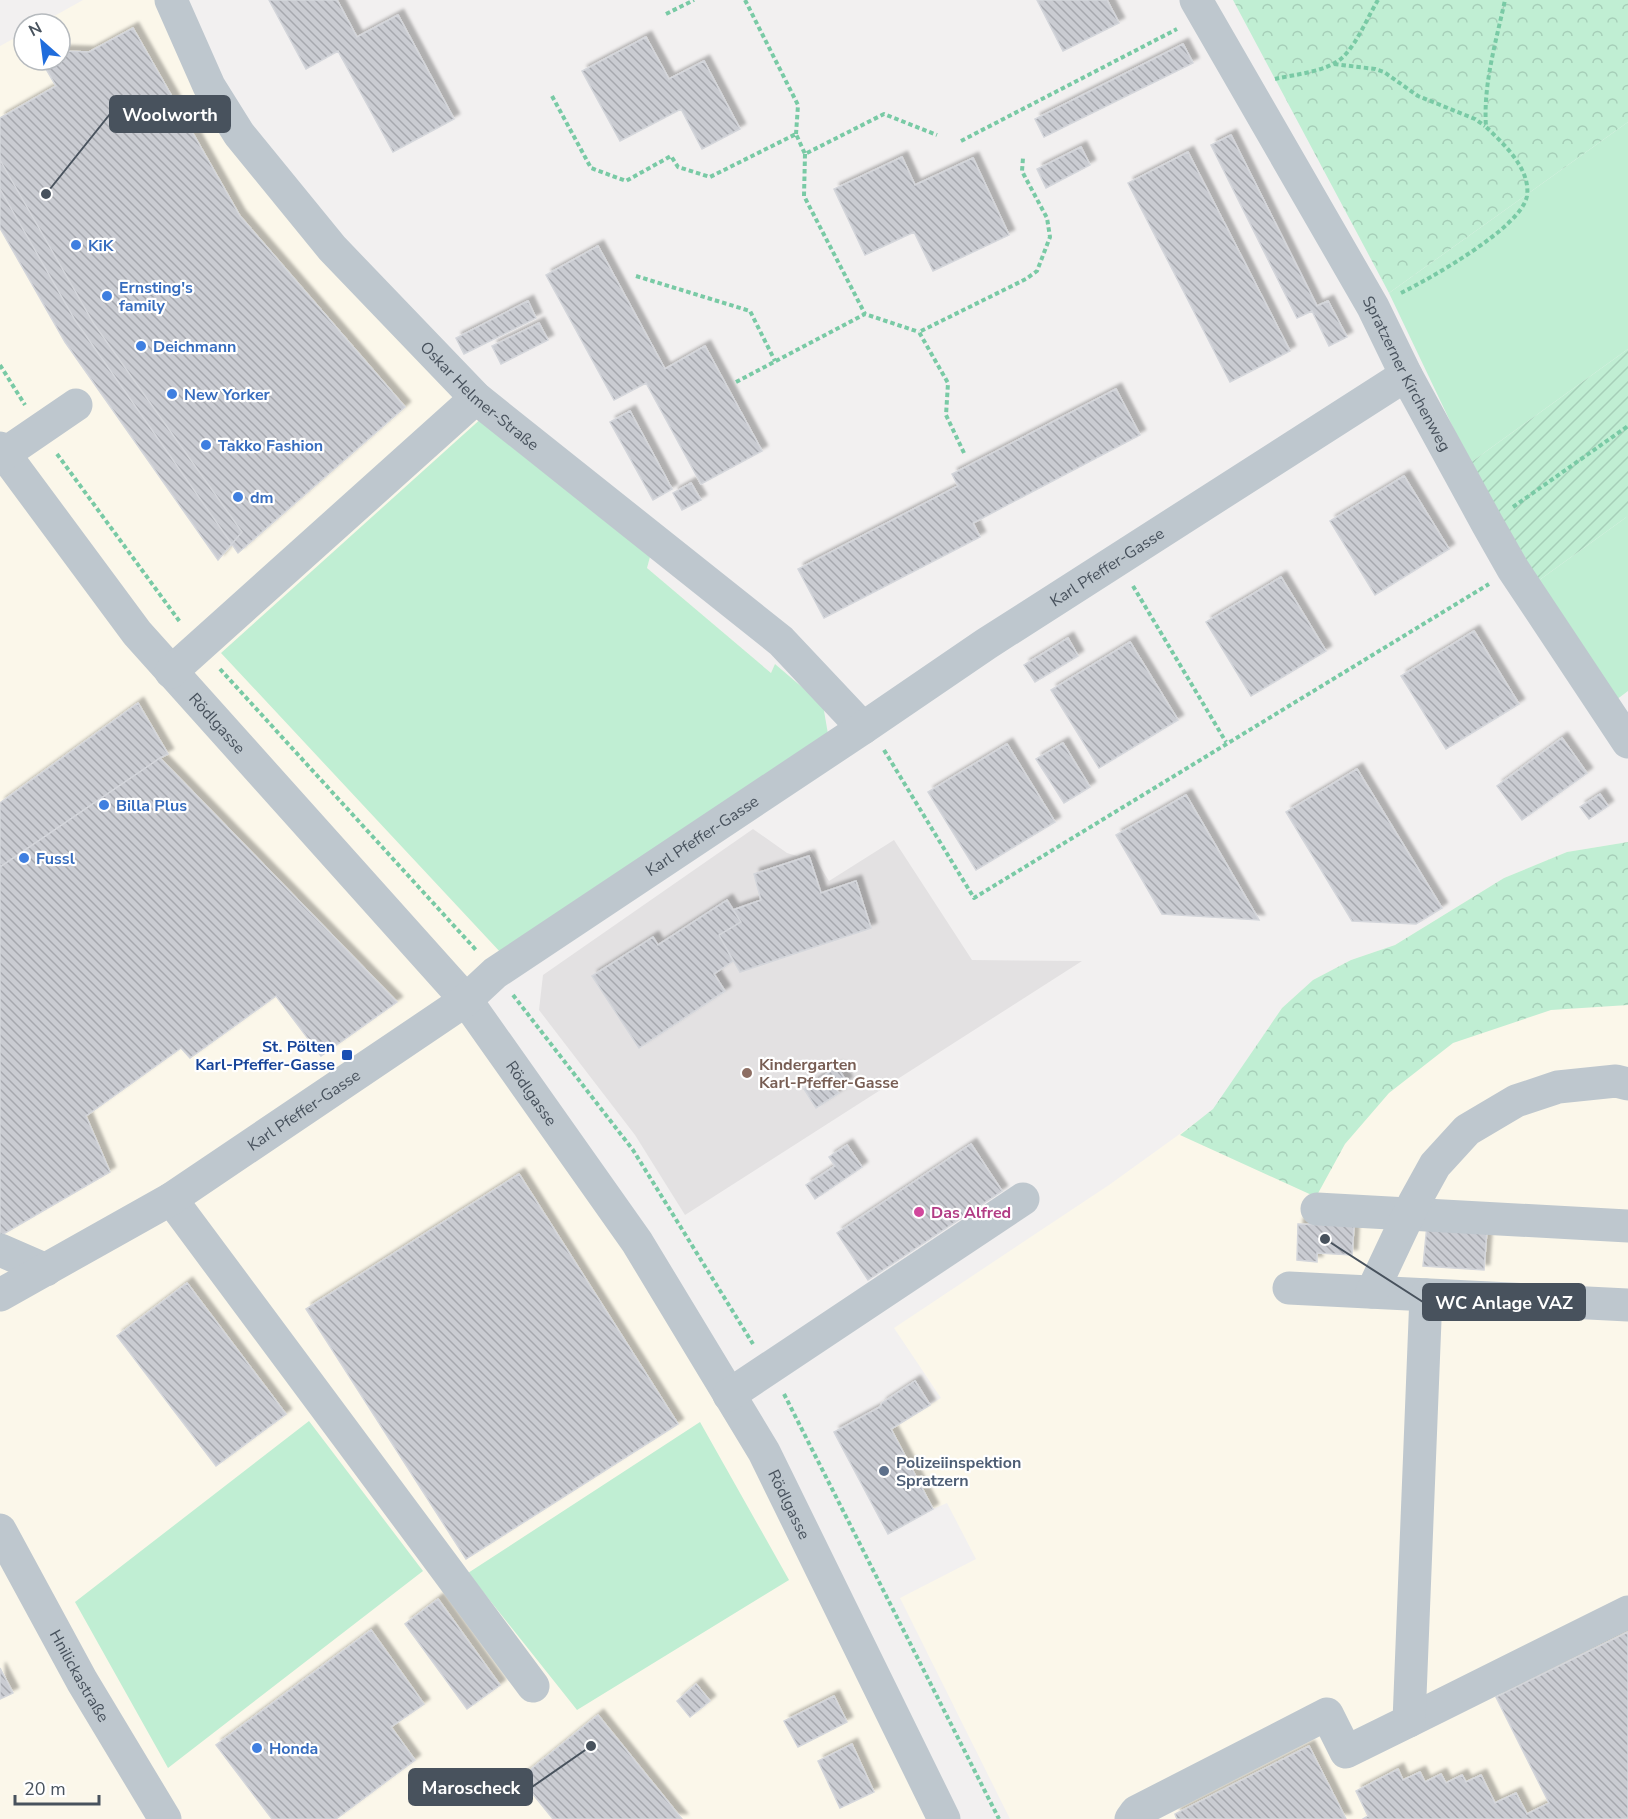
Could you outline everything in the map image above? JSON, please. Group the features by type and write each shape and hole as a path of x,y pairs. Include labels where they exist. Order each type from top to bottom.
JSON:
{"street":[{"name":"Oskar Helmer-Straße","path":"171,0 196,60 238,134 332,248 476,398 781,641 863,728"},
{"name":"Spratzerner Kirchenweg","path":"1201,8 1373,307 1406,375 1488,525 1628,742"},
{"name":"Karl Pfeffer-Gasse","path":"0,1294 171,1199 272,1133 466,1000 495,972 986,644 1406,375"},
{"path":"171,672 476,398"},
{"path":"1,453 76,405"},
{"name":"Rödlgasse","path":"1,453 137,633 466,1000 637,1242 764,1452 944,1819"},
{"path":"1372,1292 1435,1165 1467,1130 1516,1101 1558,1087 1616,1081 1628,1084"},
{"path":"171,1199 533,1686"},
{"path":"729,1395 1023,1199"},
{"path":"1317,1209 1628,1226"},
{"path":"0,1250 46,1270"},
{"path":"1289,1288 1628,1305"},
{"path":"1408,1721 1426,1295"},
{"name":"Hnilickastraße","path":"1,1534 82,1681 165,1819"},
{"path":"1131,1819 1136,1812 1327,1714 1346,1752 1628,1612"}],"path":[{"path":"666,14 694,0"},
{"path":"744,0 798,105 796,134 806,154 804,196 865,314 919,332 948,383 946,416 964,453"},
{"path":"1245,85 1333,64 1342,58 1352,45 1378,0"},
{"path":"1486,127 1484,105 1505,0"},
{"path":"961,141 1201,8"},
{"path":"1333,64 1384,72 1418,96 1475,119 1511,153 1520,167 1526,184 1527,195 1524,205 1502,229 1472,251 1414,286 1373,307"},
{"path":"552,96 591,168 626,181 671,156 678,167 710,177 796,134"},
{"path":"806,154 884,114 937,135"},
{"path":"919,332 1026,279 1037,271 1050,237 1050,228 1022,171 1023,158"},
{"path":"636,276 750,310 776,361"},
{"path":"735,382 865,314"},
{"path":"1488,525 1628,426"},
{"path":"1117,560 1227,742"},
{"path":"863,728 876,738 974,898 1514,568"}],"shaded area":[{"path":"83,0 164,0 240,149 650,557 647,568 771,673 775,664 823,705 457,998 760,1455 936,1819 0,1819 0,46 12,40 12,72 72,72 72,12 62,12"},
{"name":"Kindergarten Karl-Pfeffer-Gasse","path":"753,829 787,853 797,856 810,850 829,881 894,840 972,960 1082,961 685,1215 635,1135 539,1010 543,975"},
{"path":"1628,842 1628,1819 1010,1819 900,1598 976,1559 947,1503 933,1509 891,1429 941,1398 894,1328 1109,1185 1213,1110 1282,1008 1313,980 1351,960 1395,945 1504,878 1567,852"}],"green space":[{"path":"1233,0 1628,0 1628,122 1389,293"},
{"path":"1628,122 1628,349 1470,463 1389,293"},
{"path":"1628,349 1628,516 1538,581 1470,463"},
{"path":"484,416 650,557 647,568 771,673 775,664 823,705 828,734 502,954 221,653"},
{"path":"1628,516 1628,691 1616,700 1538,581"},
{"path":"1628,842 1628,1005 1551,1010 1453,1043 1389,1093 1345,1144 1316,1197 1180,1135 1213,1109 1282,1008 1313,980 1351,960 1395,945 1504,878 1567,852"},
{"path":"309,1421 423,1571 168,1768 75,1602"},
{"path":"700,1422 789,1580 577,1710 468,1573"}],"building":[{"path":"269,0 337,0 357,37 398,15 454,119 393,152 338,51 306,69"},
{"path":"1037,0 1107,0 1119,23 1063,51"},
{"path":"133,28 240,216 405,407 238,553 75,320 0,189 0,118 56,86 48,72 72,72 72,51 89,52"},
{"path":"646,37 669,79 704,61 740,129 702,149 681,109 620,141 582,71"},
{"path":"1183,44 1193,63 1044,137 1035,119"},
{"path":"1231,135 1317,306 1328,301 1347,337 1329,346 1312,311 1297,318 1211,145"},
{"path":"1081,147 1090,165 1046,188 1037,169"},
{"path":"1188,152 1290,351 1230,382 1128,183"},
{"path":"902,157 915,185 973,158 1009,235 933,271 914,232 865,255 834,189"},
{"path":"0,160 94,324 242,532 218,560 65,342 0,228"},
{"path":"598,246 665,369 705,346 762,451 701,484 646,383 614,400 546,275"},
{"path":"528,301 536,318 464,354 456,338"},
{"path":"539,323 548,340 501,364 492,346"},
{"path":"1116,389 1140,435 973,523 980,537 824,618 798,569 958,486 952,474"},
{"path":"630,411 672,489 653,500 610,422"},
{"path":"1404,476 1449,549 1375,595 1330,521"},
{"path":"691,483 701,500 682,510 673,493"},
{"path":"1281,577 1326,651 1251,696 1206,622"},
{"path":"1474,631 1519,704 1446,749 1401,676"},
{"path":"1068,638 1078,656 1035,682 1024,665"},
{"path":"1130,642 1178,720 1099,768 1051,690"},
{"path":"138,703 168,754 0,867 0,803"},
{"path":"1562,738 1587,773 1522,820 1497,786"},
{"path":"1063,743 1090,787 1064,803 1036,759"},
{"path":"1007,744 1055,822 976,870 928,792"},
{"path":"160,758 397,1002 321,1056 276,996 190,1058 181,1048 86,1116 110,1172 0,1236 0,867"},
{"path":"1357,769 1442,908 1416,924 1352,921 1286,812"},
{"path":"1600,794 1608,806 1589,819 1580,807"},
{"path":"1186,795 1259,920 1162,914 1116,835"},
{"path":"809,856 821,893 856,881 871,928 740,972 719,935 741,922 733,910 761,900 754,874"},
{"path":"727,900 741,922 719,935 733,961 714,974 725,991 639,1048 592,976 653,937 658,945"},
{"path":"837,1067 847,1082 836,1089 839,1093 816,1108 804,1089"},
{"name":"Das Alfred","path":"971,1144 1002,1191 868,1280 837,1233"},
{"path":"847,1145 862,1167 815,1199 806,1185 835,1166 829,1157"},
{"path":"519,1174 678,1424 466,1559 306,1309"},
{"path":"1298,1224 1354,1226 1352,1255 1317,1253 1317,1262 1297,1260"},
{"path":"1427,1225 1487,1229 1484,1270 1423,1266"},
{"path":"187,1283 286,1414 216,1466 117,1336"},
{"name":"Polizeiinspektion Spratzern","path":"915,1381 930,1405 891,1429 933,1509 888,1534 834,1432 880,1407 882,1403"},
{"path":"438,1599 500,1685 467,1709 405,1624"},
{"path":"371,1630 424,1704 391,1727 415,1760 336,1819 272,1819 216,1745"},
{"path":"1628,1632 1628,1819 1363,1819 1368,1816 1356,1791 1398,1769 1403,1780 1420,1772 1425,1782 1441,1774 1446,1783 1462,1775 1466,1782 1481,1775 1495,1803 1516,1793 1527,1814 1549,1803 1496,1697"},
{"path":"0,1668 13,1693 0,1699"},
{"path":"696,1684 710,1701 690,1717 677,1701"},
{"path":"834,1696 847,1722 798,1747 784,1721"},
{"path":"598,1715 682,1819 553,1819 520,1778"},
{"path":"852,1744 874,1792 840,1808 818,1761"},
{"path":"1309,1746 1346,1819 1177,1819 1175,1814"}],"place":[{"name":"Woolworth","path":"46,194"},
{"name":"KiK","path":"76,245"},
{"name":"Ernsting's family","path":"107,296"},
{"name":"Deichmann","path":"141,346"},
{"name":"New Yorker","path":"172,394"},
{"name":"Takko Fashion","path":"206,445"},
{"name":"dm","path":"238,497"},
{"name":"Billa Plus","path":"104,805"},
{"name":"Fussl","path":"24,858"},
{"name":"St. Pölten Karl-Pfeffer-Gasse","path":"347,1055"},
{"name":"Kindergarten Karl-Pfeffer-Gasse","path":"747,1073"},
{"name":"Das Alfred","path":"919,1212"},
{"name":"WC Anlage VAZ","path":"1325,1239"},
{"name":"Polizeiinspektion Spratzern","path":"884,1471"},
{"name":"Maroscheck","path":"591,1746"},
{"name":"Honda","path":"257,1748"}]}
